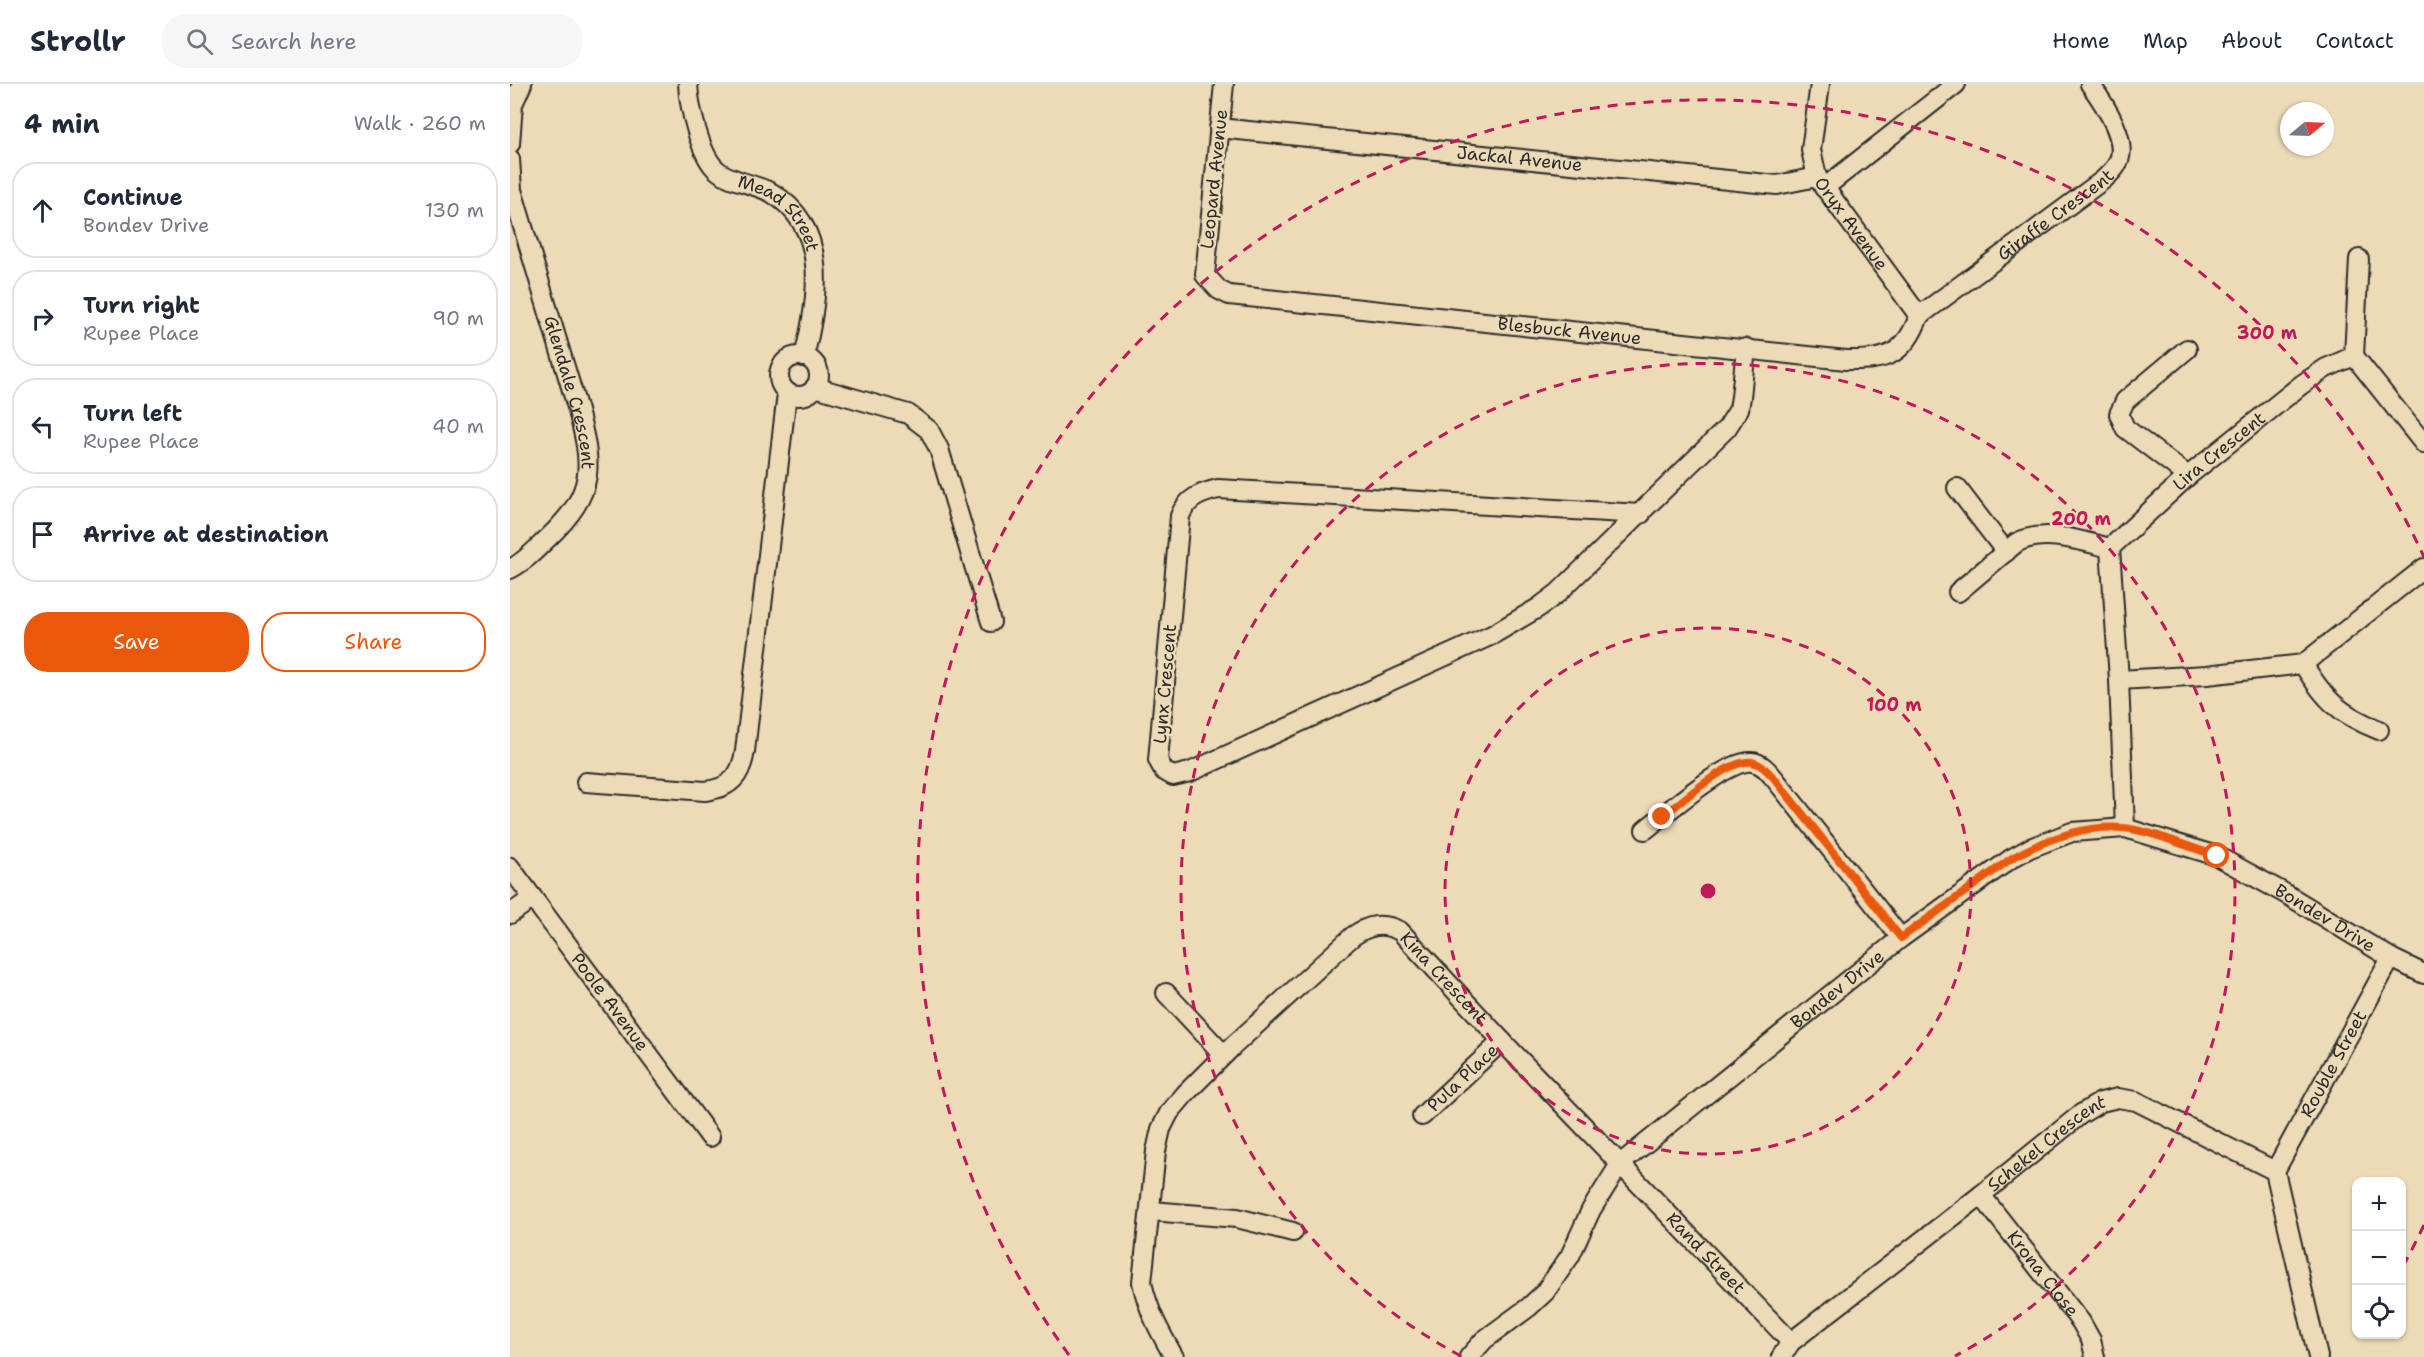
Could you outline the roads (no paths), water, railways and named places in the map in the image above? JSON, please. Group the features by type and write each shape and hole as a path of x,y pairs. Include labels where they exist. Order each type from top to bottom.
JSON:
{"street":[{"path":"510,144 513,104 522,84"},
{"name":"Leopard Avenue","path":"1205,275 1224,84"},
{"name":"Oryx Avenue","path":"1820,84 1811,150 1821,182 1919,316"},
{"path":"1821,182 1956,84"},
{"name":"Giraffe Crescent","path":"1919,316 2103,180 2116,167 2121,149 2115,128 2110,114 2090,84"},
{"name":"Mead Street","path":"687,87 700,138 716,170 764,189 779,198 792,211 811,243 817,278 816,302 804,357"},
{"name":"Jackal Avenue","path":"1219,128 1777,185 1821,182"},
{"name":"Glendale Crescent","path":"510,159 511,190 584,432 589,469 586,484 570,514 525,559 510,569"},
{"path":"2359,259 2354,356 2421,436"},
{"name":"Blesbuck Avenue","path":"1205,275 1219,290 1229,295 1868,361 1883,358 1904,345 1912,334 1919,316"},
{"name":"Lynx Crescent","path":"1641,514 1218,489 1202,493 1183,507 1177,539 1158,760 1164,771 1173,776 1190,772 1492,635 1538,608 1558,593 1641,514 1735,418 1742,398 1746,348"},
{"path":"2187,349 2125,400 2120,414 2125,428 2188,476"},
{"name":"Lira Crescent","path":"2110,548 2188,476 2326,368 2354,356"},
{"path":"790,357 804,357 815,364 818,369 818,382 806,395 793,396 787,393 779,381 780,367 790,357"},
{"path":"815,387 908,414 929,430 939,449 991,622"},
{"path":"586,782 705,791 723,787 740,772 745,751 787,393"},
{"path":"1957,488 2006,552"},
{"path":"1958,592 2026,538 2050,536 2110,548 2119,680 2125,828"},
{"path":"2119,680 2206,675 2303,664 2424,568"},
{"path":"2303,664 2315,683 2341,712 2379,730"},
{"path":"1645,830 1714,777 1745,762 1755,762 1764,767 1774,778 1901,938"},
{"name":"Bondev Drive","path":"1469,1357 1484,1340 1529,1307 1545,1292 1570,1256 1591,1210 1620,1164 1901,938 2012,858 2030,848 2072,832 2125,828 2217,856 2286,894 2391,958 2424,974"},
{"name":"Poole Avenue","path":"510,867 710,1137"},
{"path":"510,914 532,898"},
{"name":"Kina Crescent","path":"1174,1357 1154,1324 1142,1282 1156,1151 1161,1129 1169,1113 1186,1093 1224,1055 1353,936 1366,927 1388,925 1400,931 1620,1164"},
{"name":"Rouble Street","path":"2275,1171 2391,958"},
{"path":"1166,993 1224,1055"},
{"name":"Pula Place","path":"1422,1116 1502,1041"},
{"name":"Schekel Crescent","path":"1786,1350 2081,1114 2101,1102 2118,1098 2136,1101 2275,1171"},
{"name":"Rand Street","path":"1620,1164 1786,1350"},
{"path":"2275,1171 2318,1357"},
{"name":"Krona Close","path":"1981,1195 2081,1322 2091,1341 2095,1357"},
{"path":"1150,1211 1237,1218 1293,1232"}]}
